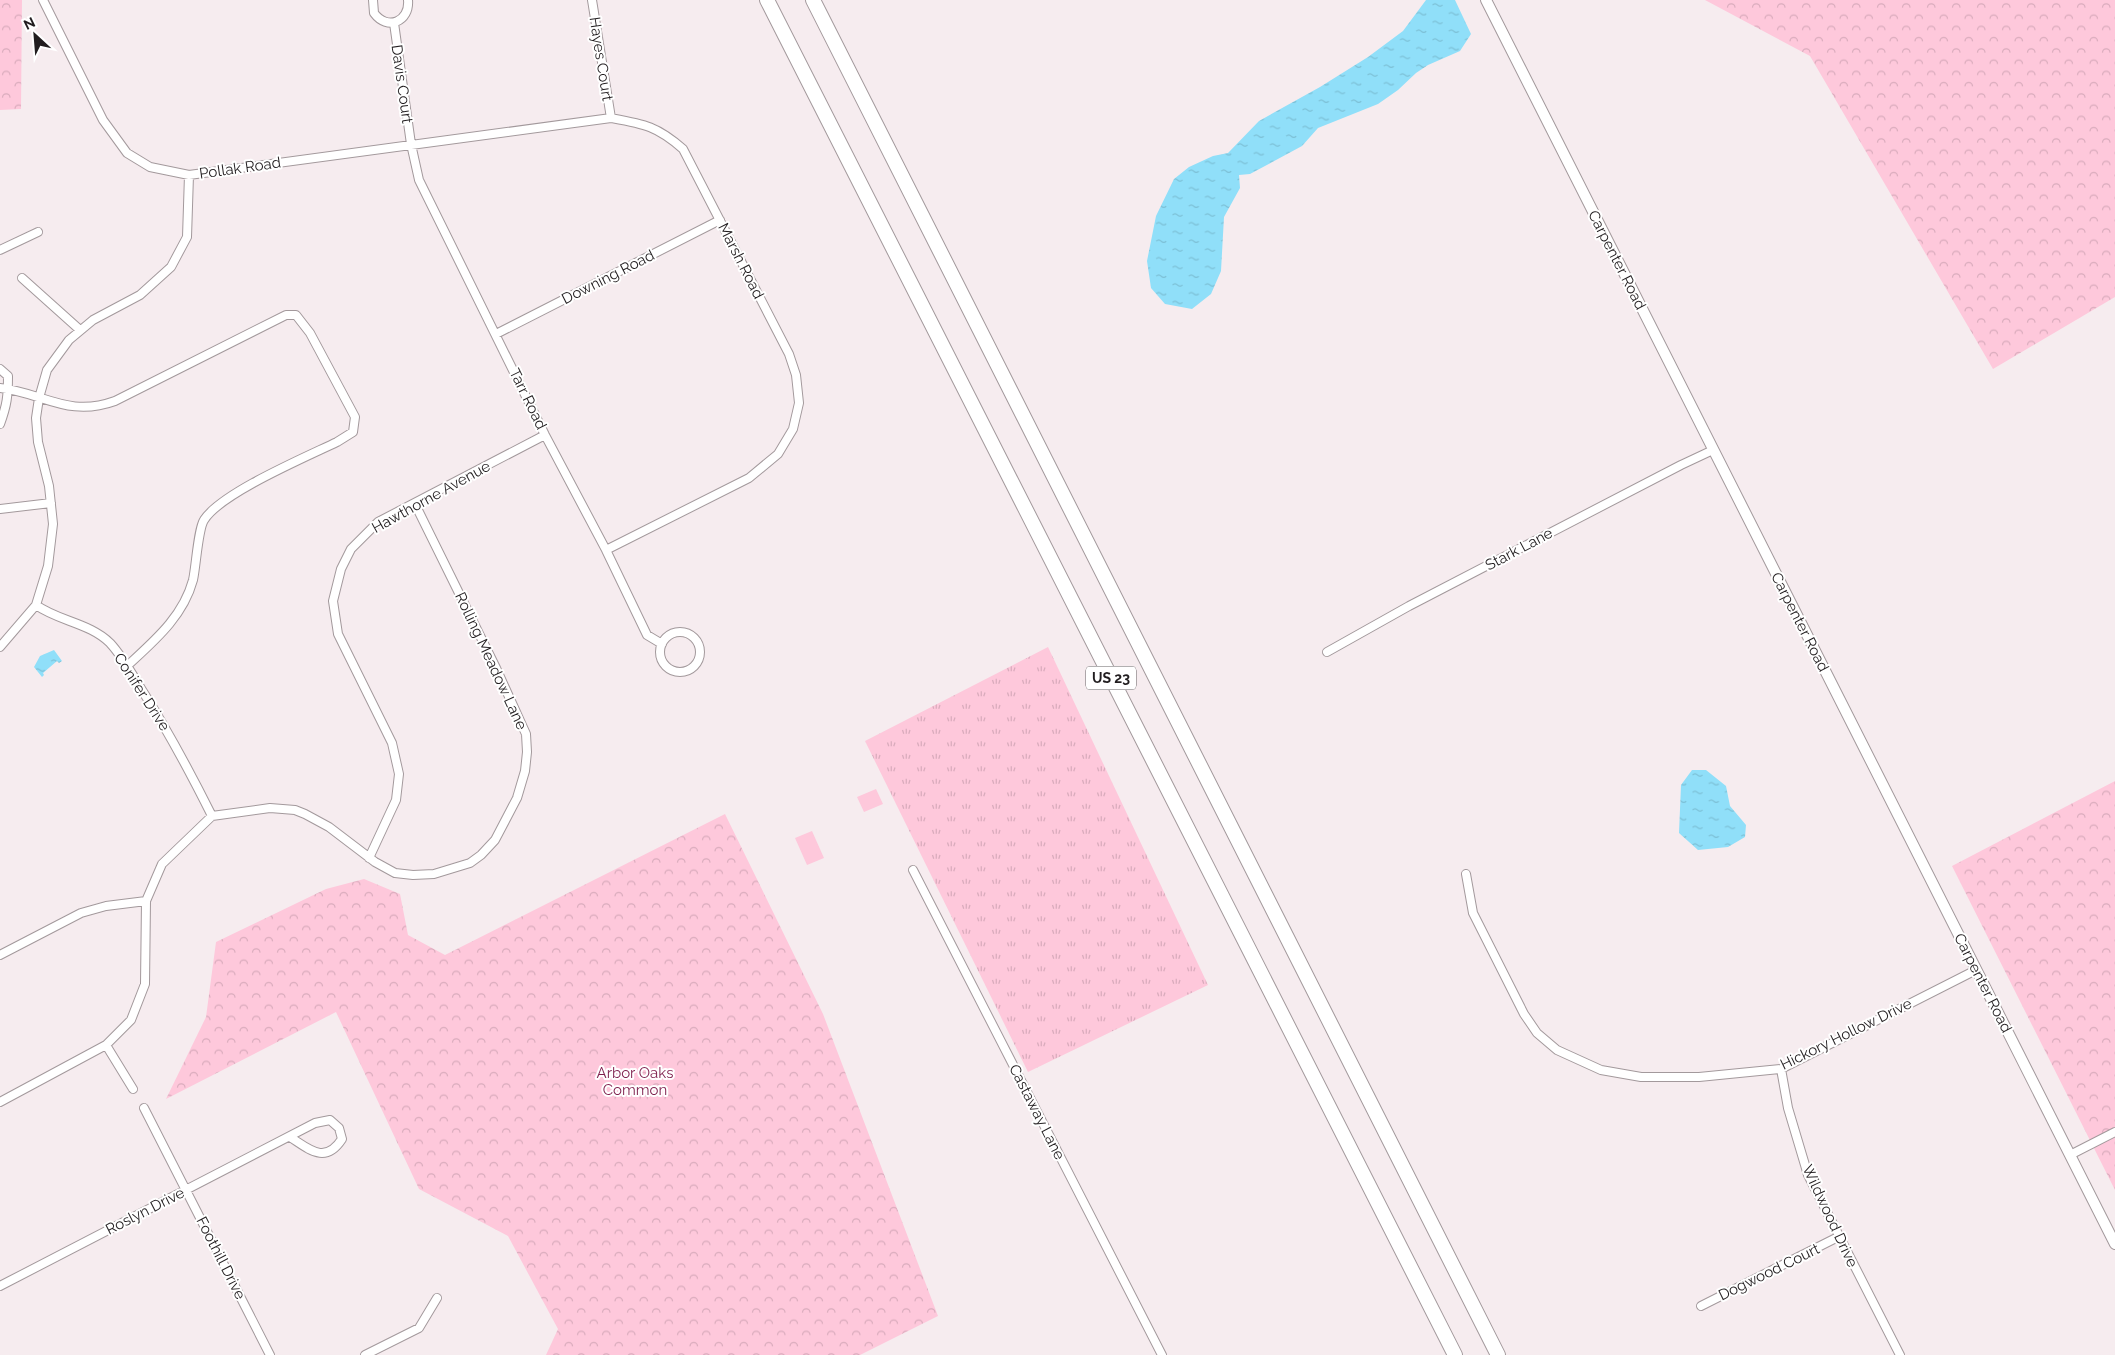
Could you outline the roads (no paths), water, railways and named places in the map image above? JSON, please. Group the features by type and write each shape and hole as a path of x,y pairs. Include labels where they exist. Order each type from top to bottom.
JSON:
{"highway":[{"name":"US 23","path":"767,0 1455,1355"},
{"name":"US 23","path":"813,0 1498,1355"}],"main road":[{"name":"Carpenter Road","path":"1486,0 2115,1244"}],"street":[{"name":"Pollak Road","path":"43,0 103,120 127,153 150,167 189,175 411,144"},
{"name":"Davis Court","path":"373,0 372,7 377,18 394,23 404,17 409,6 408,0"},
{"name":"Hayes Court","path":"592,0 611,118"},
{"name":"Davis Court","path":"394,23 411,144"},
{"name":"Marsh Road","path":"411,144 465,139 611,118 647,124 670,137 683,149 789,354 796,375 799,403 792,429 778,454 749,478 606,550"},
{"name":"Tarr Road","path":"411,144 419,180 545,435 606,550 647,635 662,644"},
{"path":"0,647 36,605 48,566 53,524 49,486 38,442 36,418 39,398 47,370 69,340 80,330 93,320 140,295 171,267 187,238 189,175"},
{"name":"Downing Road","path":"496,334 720,220"},
{"path":"0,250 38,232"},
{"path":"22,278 80,330"},
{"path":"4,388 79,408 99,407 115,402 286,315 296,315 310,333 355,417 353,432 338,442 224,500 203,521 192,580 181,609 162,634 127,666"},
{"path":"0,369 8,376 4,388 8,402 0,424"},
{"name":"Hawthorne Avenue","path":"369,858 394,806 399,786 399,774 392,743 338,634 334,601 336,583 341,568 351,549 378,522 545,435"},
{"name":"Stark Lane","path":"1327,652 1409,606 1681,464 1713,450"},
{"path":"0,509 51,503"},
{"name":"Rolling Meadow Lane","path":"212,816 270,808 295,810 329,827 369,858 395,873 413,876 434,874 470,863 481,855 495,840 517,798 525,771 526,734 523,724 415,504"},
{"name":"Conifer Drive","path":"36,605 44,611 92,631 109,643 127,666 176,745 212,816"},
{"path":"676,632 689,634 698,643 700,649 697,662 687,671 673,671 667,668 660,657 662,644 665,638 676,632"},
{"path":"0,1102 106,1045 131,1020 145,984 146,901 162,864 212,816"},
{"name":"Castaway Lane","path":"913,870 1162,1355"},
{"name":"Hickory Hollow Drive","path":"1466,874 1472,913 1524,1014 1537,1033 1557,1050 1601,1070 1641,1077 1699,1077 1781,1069 1976,970"},
{"path":"0,956 81,913 106,906 146,901"},
{"path":"106,1045 134,1089"},
{"name":"Wildwood Drive","path":"1781,1069 1790,1116 1808,1175 1838,1237 1900,1355"},
{"name":"Foothill Drive","path":"144,1108 270,1355"},
{"name":"Roslyn Drive","path":"0,1286 315,1123 330,1120 339,1128 342,1139 338,1147 326,1152 315,1153 290,1137"},
{"path":"2070,1155 2115,1132"},
{"name":"Dogwood Court","path":"1700,1306 1838,1237"},
{"path":"365,1355 419,1328 437,1298"}],"water":[{"path":"1426,0 1455,0 1471,34 1460,51 1428,65 1378,104 1318,128 1302,146 1250,174 1239,175 1240,188 1224,217 1221,271 1211,294 1192,309 1165,304 1151,288 1147,261 1156,216 1174,179 1189,167 1213,156 1228,153 1259,121 1320,87 1368,57 1403,31"},
{"path":"54,650 62,661 59,663 57,661 43,673 42,677 34,667 40,656"},
{"path":"1692,770 1706,770 1726,786 1730,806 1746,825 1745,837 1728,847 1698,850 1679,833 1681,785"}],"park label":[{"name":"Arbor Oaks Common","path":"635,1082"}]}
